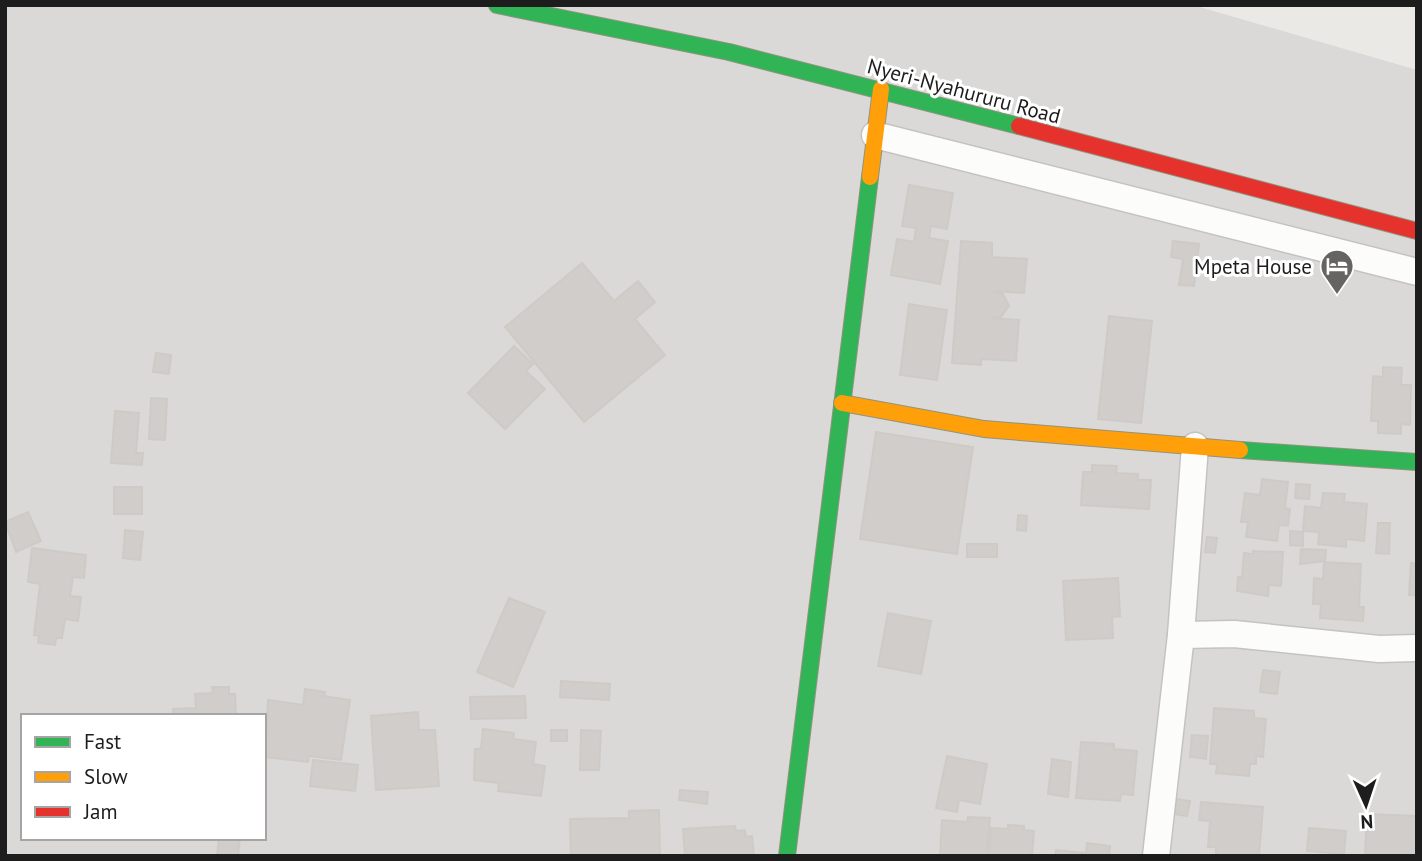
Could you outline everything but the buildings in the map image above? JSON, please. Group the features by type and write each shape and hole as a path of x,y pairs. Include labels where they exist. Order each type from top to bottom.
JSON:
{"street":[{"name":"Nyeri-Nyahururu Road","path":"497,5 646,34 881,89 1289,200 1417,230"},
{"path":"787,856 881,89"},
{"path":"875,135 1417,272"},
{"path":"842,403 984,429 1417,462"},
{"path":"1156,856 1181,635 1195,446"},
{"path":"1181,635 1234,634 1379,649 1417,648"}],"shaded area":[{"path":"5,5 1193,5 1417,70 1417,856 5,856"}],"traffic: fast":[{"path":"497,5 729,52 1019,126"},
{"path":"787,856 870,177"},
{"path":"1240,450 1417,462"}],"traffic: slow":[{"path":"870,177 881,89"},
{"path":"842,403 984,429 1240,450"}],"traffic: jam":[{"path":"1019,126 1417,231"}],"place":[{"name":"Mpeta House","path":"1337,296"}]}
